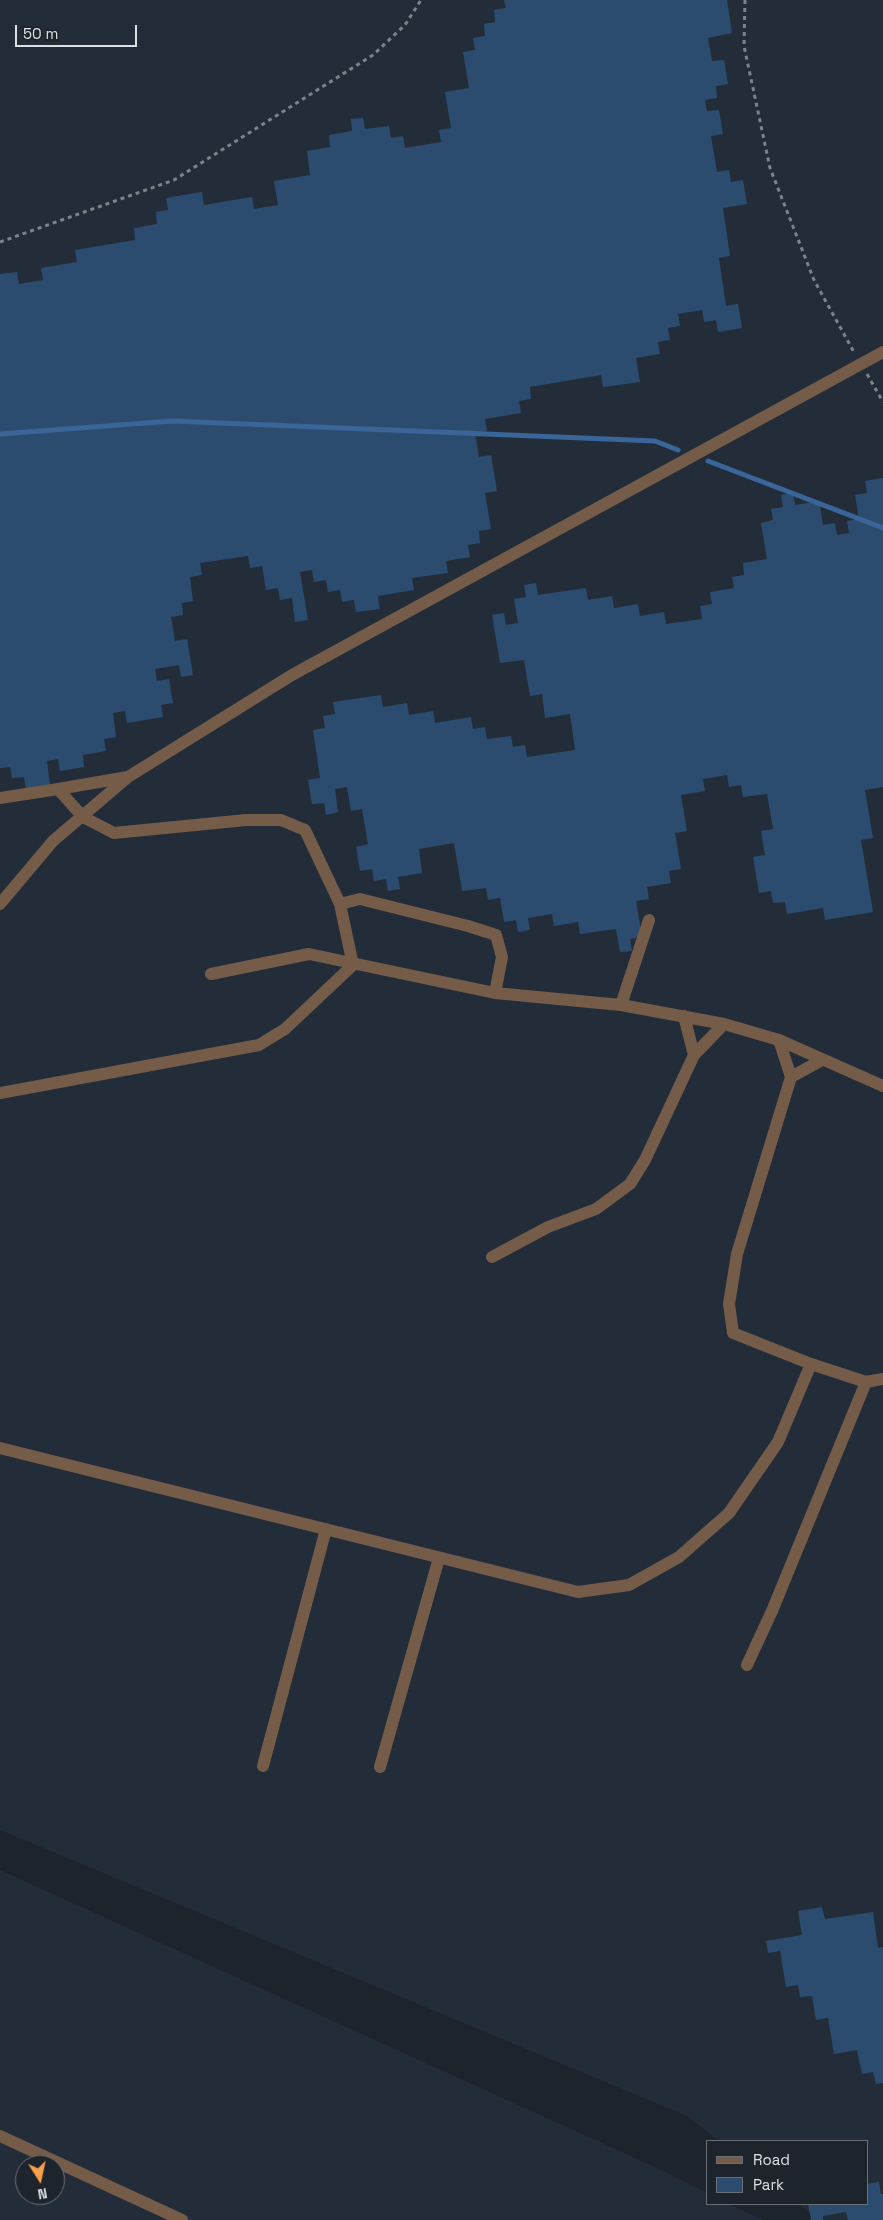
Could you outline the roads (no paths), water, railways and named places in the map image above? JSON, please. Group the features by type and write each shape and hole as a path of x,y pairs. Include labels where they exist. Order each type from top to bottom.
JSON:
{"street":[{"path":"0,904 53,841 128,777 292,675 883,352"},
{"path":"0,798 128,777"},
{"path":"58,789 83,817 114,833 246,820 281,820 305,830 340,904 353,965"},
{"path":"340,904 360,898 496,935 502,957 495,993"},
{"path":"621,1005 649,920"},
{"path":"211,974 309,954 353,965 495,993 621,1005 724,1024 780,1040 883,1086"},
{"path":"0,1093 259,1045 285,1029 353,965"},
{"path":"684,1016 694,1055"},
{"path":"492,1257 548,1227 596,1209 630,1184 645,1160 694,1055 724,1024"},
{"path":"780,1040 790,1077 737,1254 729,1304 733,1332 811,1364 866,1382 883,1379"},
{"path":"790,1077 822,1060"},
{"path":"0,1448 578,1592 629,1585 678,1556 730,1513 778,1442 811,1364"},
{"path":"747,1665 772,1611 866,1382"},
{"path":"263,1766 326,1529"},
{"path":"380,1767 439,1558"},
{"path":"0,2136 182,2220"}],"waterway":[{"path":"0,434 172,421 655,441 678,450"},
{"path":"708,461 883,528"}]}
